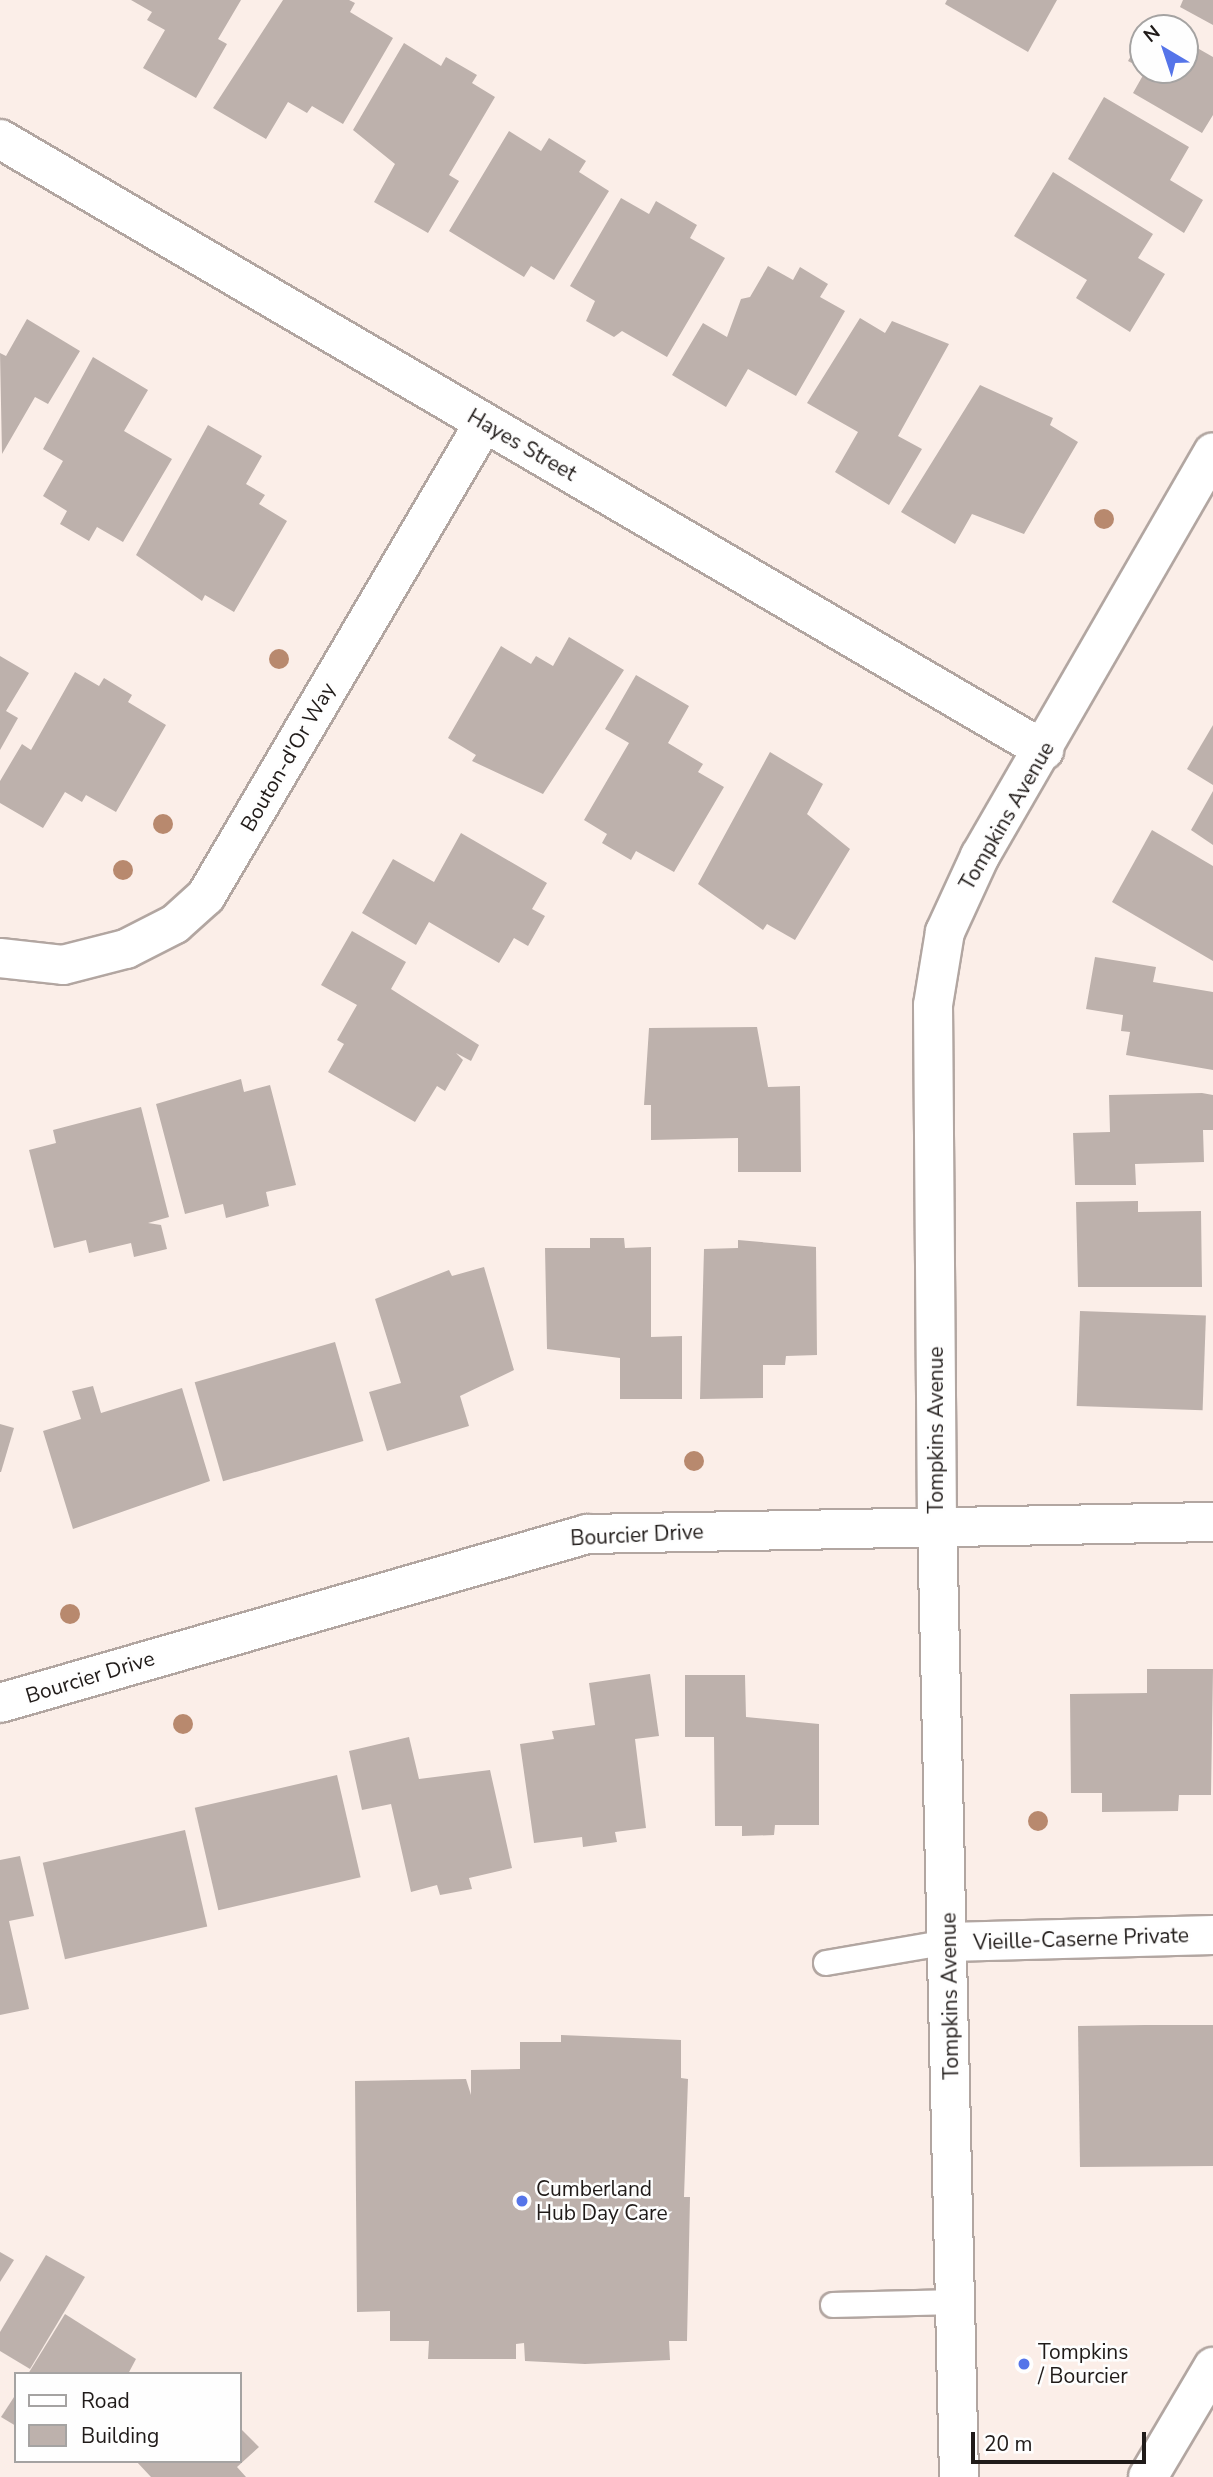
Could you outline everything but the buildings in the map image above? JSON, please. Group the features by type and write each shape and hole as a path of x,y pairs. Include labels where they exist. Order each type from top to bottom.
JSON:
{"street":[{"name":"Hayes Street","path":"0,139 1044,750"},
{"name":"Bouton-d'Or Way","path":"0,958 63,965 126,949 175,924 206,896 484,423"},
{"name":"Tompkins Avenue","path":"959,2477 949,1942 937,1525 933,1005 945,932 980,856 1044,750 1213,453"},
{"name":"Bourcier Drive","path":"0,1703 563,1538 937,1525 1213,1522"},
{"name":"Vieille-Caserne Private","path":"949,1942 1213,1935"},
{"path":"1148,2477 1213,2367"}],"lane":[{"path":"827,1963 949,1942"},
{"path":"833,2305 956,2302"}],"place":[{"name":"Cumberland Hub Day Care","path":"522,2201"},
{"name":"Tompkins / Bourcier","path":"1024,2364"}]}
